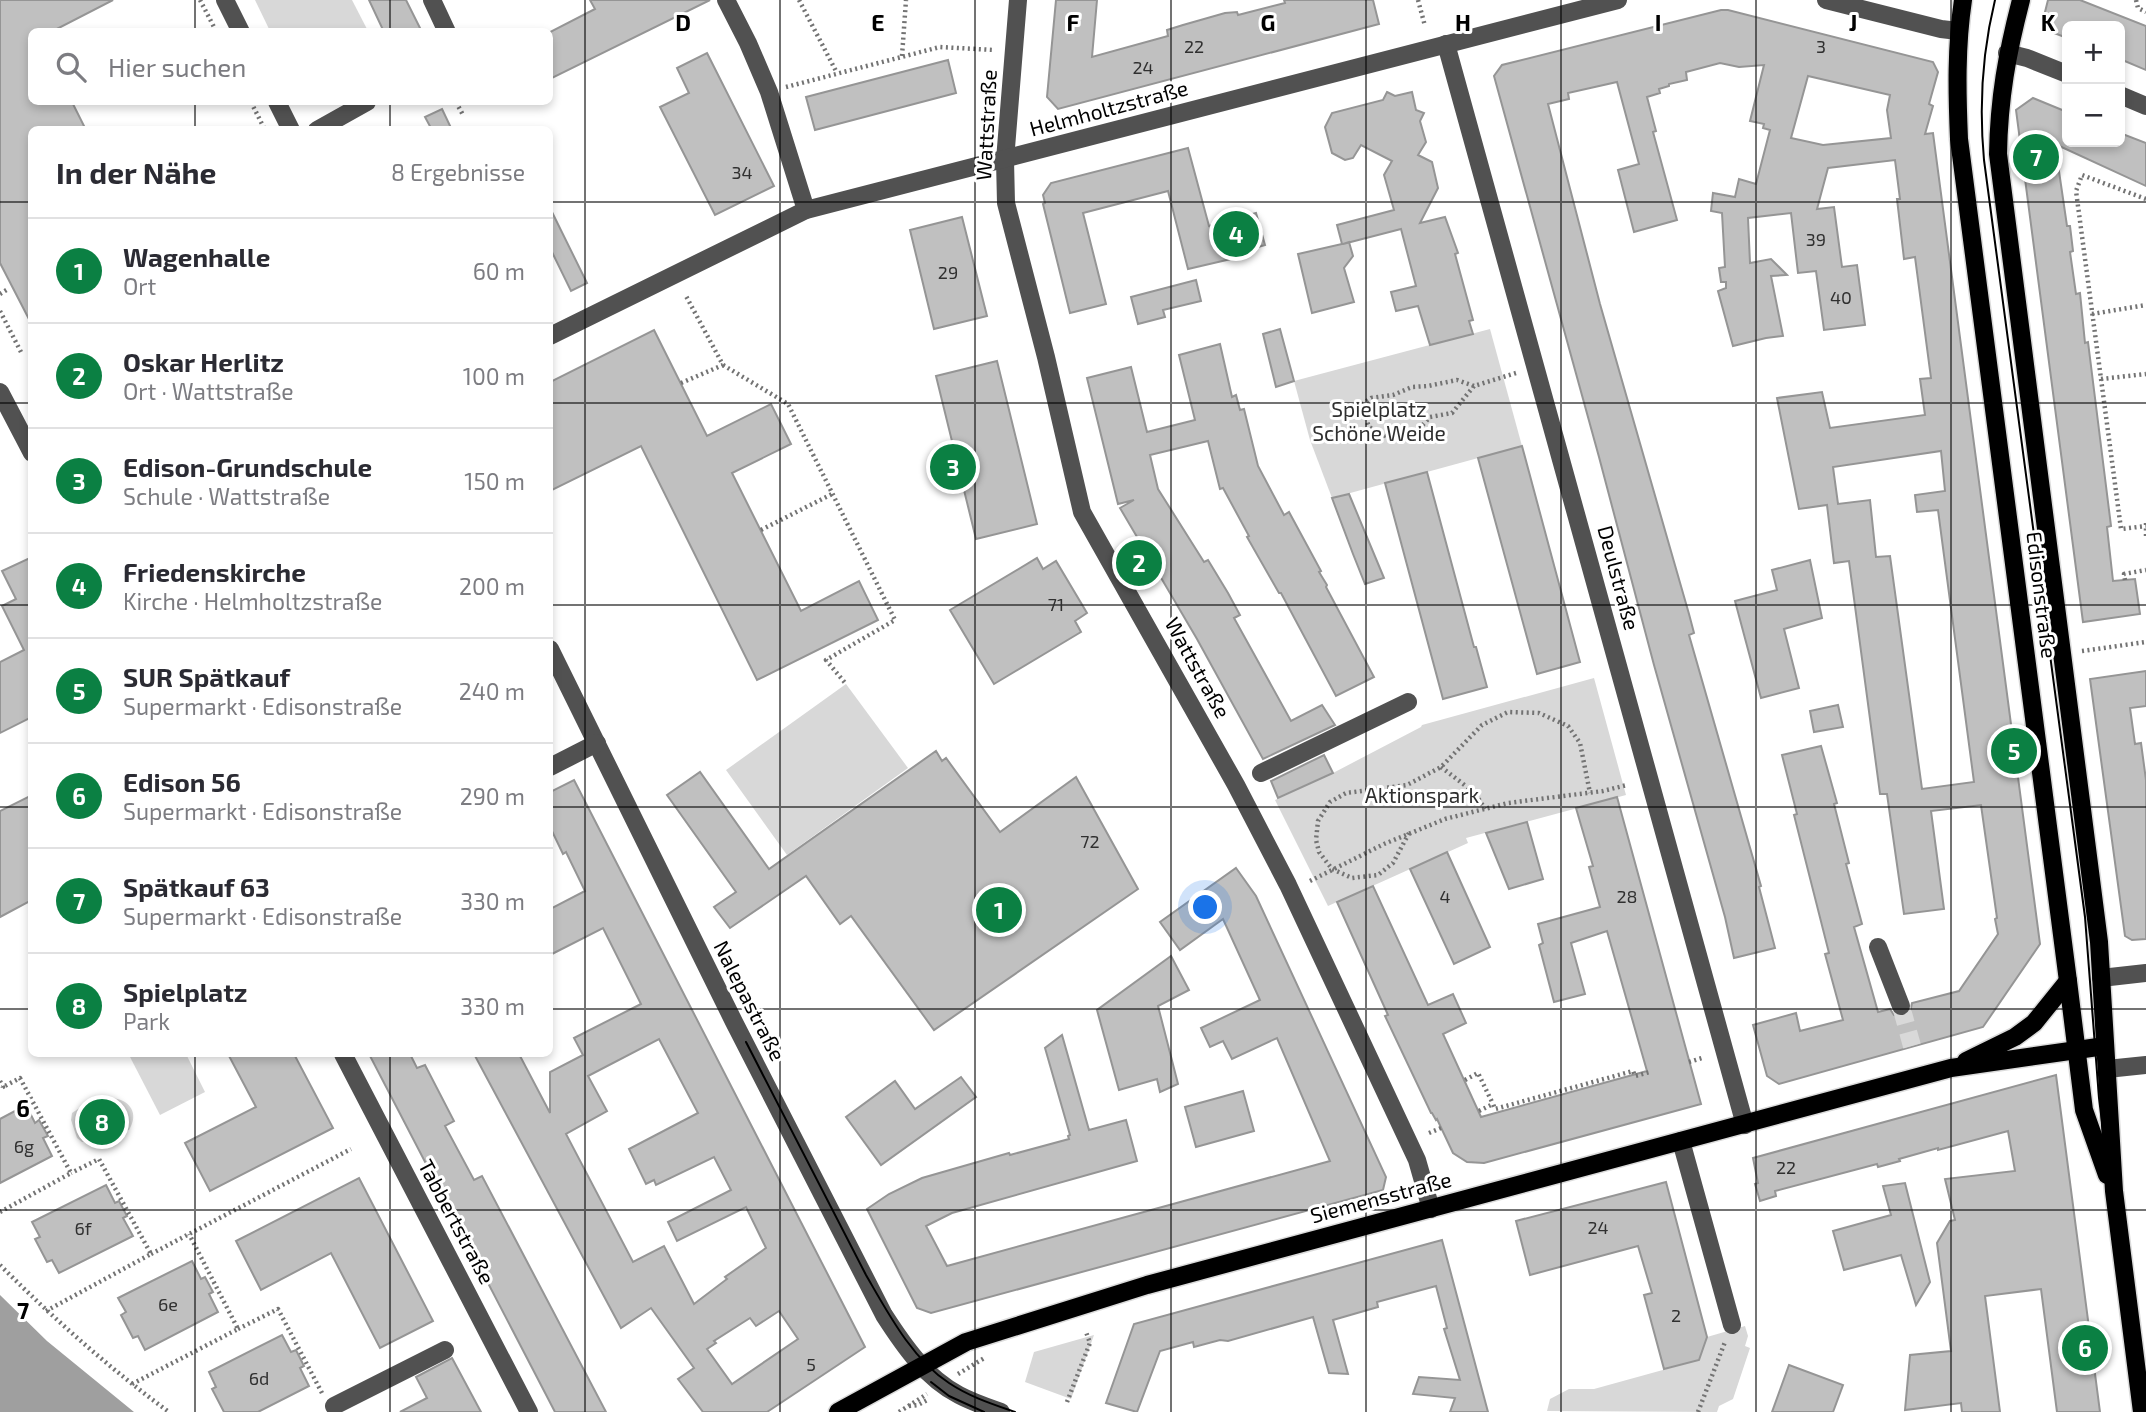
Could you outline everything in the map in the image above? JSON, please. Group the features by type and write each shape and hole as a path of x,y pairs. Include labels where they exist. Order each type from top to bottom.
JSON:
{"main road":[{"name":"Edisonstraße","path":"1962,0 1958,31 1959,139 2084,1110 2114,1191"},
{"name":"Edisonstraße","path":"2021,0 2007,54 1999,110 1998,154 2094,901 2114,1191 2142,1412"},
{"path":"2068,981 2101,978"},
{"name":"Siemensstraße","path":"1951,1068 2024,1031 2042,1016 2068,981"},
{"name":"Siemensstraße","path":"838,1412 958,1346 1124,1292 1951,1068 2105,1046"},
{"path":"2076,1051 2107,1069"}],"street":[{"path":"225,0 239,28"},
{"path":"432,0 445,28"},
{"path":"726,0 769,92 807,210"},
{"name":"Wattstraße","path":"1018,0 1005,160 1006,203 1049,369 1082,512 1225,764 1288,885 1417,1160 1431,1209"},
{"name":"Helmholtzstraße","path":"553,335 807,210 1618,0"},
{"path":"1826,0 1958,31"},
{"name":"Deulstraße","path":"1447,44 1745,1125"},
{"path":"2007,54 2027,58 2062,72"},
{"path":"2125,97 2146,106"},
{"path":"278,105 289,126"},
{"path":"324,126 362,105"},
{"path":"0,392 28,445"},
{"name":"Nalepastraße","path":"553,655 728,1011 884,1315 911,1355 930,1375 952,1391 1001,1412"},
{"path":"1261,773 1408,702"},
{"path":"553,765 597,743"},
{"path":"1878,947 1901,1006"},
{"path":"2101,978 2146,973"},
{"name":"Tabbertstraße","path":"344,1057 529,1412"},
{"path":"2107,1069 2146,1065"},
{"path":"1681,1141 1732,1325"},
{"path":"328,1400 445,1350"}],"path":[{"path":"200,0 214,28"},
{"path":"799,0 837,73"},
{"path":"902,57 906,0"},
{"path":"1418,0 1425,26"},
{"path":"2136,0 2138,8 2146,12"},
{"path":"769,92 940,47 994,50"},
{"path":"252,105 263,126"},
{"path":"458,105 463,115"},
{"path":"2146,199 2082,175 2076,191 2121,529 2146,525 2146,536"},
{"path":"0,294 8,289"},
{"path":"686,296 723,365 788,404 895,620 826,660 846,684"},
{"path":"2092,314 2146,305"},
{"path":"0,311 21,352"},
{"path":"681,383 723,365"},
{"path":"1474,386 1457,380 1412,387 1393,395 1371,398 1361,405 1369,426 1391,439 1404,439 1417,431 1430,417 1452,413 1474,386 1516,373"},
{"path":"2101,379 2146,374"},
{"path":"761,530 832,494"},
{"path":"2125,580 2124,574 2146,570"},
{"path":"2082,651 2146,642"},
{"path":"1409,833 1393,863 1378,874 1352,877 1332,869 1319,852 1316,840 1318,821 1330,802 1346,793 1407,785 1441,767 1482,725 1508,712 1539,713 1568,726 1580,743 1590,793"},
{"path":"1441,767 1475,793 1485,808"},
{"path":"1310,881 1409,833 1445,819 1508,803 1590,793 1627,785"},
{"path":"1689,1062 1702,1058"},
{"path":"1465,1080 1478,1073 1495,1109 1633,1071 1635,1076 1650,1072"},
{"path":"0,1081 2,1088 20,1078 71,1173"},
{"path":"1479,1111 1493,1104"},
{"path":"1429,1133 1441,1128"},
{"path":"46,1311 351,1149"},
{"path":"0,1212 99,1159 151,1254"},
{"path":"189,1234 238,1329"},
{"path":"0,1265 46,1311 169,1412"},
{"path":"132,1384 278,1309 328,1400"},
{"path":"1698,1412 1732,1325"},
{"path":"1067,1402 1090,1343 1086,1332"},
{"path":"899,1412 929,1399"}],"green space":[{"path":"255,0 352,0 366,28 269,28"},
{"name":"Spielplatz Schöne Weide","path":"1490,329 1522,446 1332,498 1310,440 1294,381"},
{"name":"Aktionspark","path":"1594,678 1626,795 1466,838 1468,843 1328,906 1275,800 1333,773 1422,725"},
{"path":"846,684 908,768 787,855 726,770"},
{"path":"130,1057 188,1057 205,1092 160,1115"},
{"path":"112,1098 119,1099 131,1109 133,1119 129,1130 82,1142 77,1138 71,1120 72,1113"},
{"path":"1745,1326 1748,1336 1745,1346 1750,1348 1733,1399 1719,1406 1717,1412 1547,1411 1550,1399 1569,1389 1594,1389 1699,1360 1707,1337"},
{"path":"1094,1335 1071,1399 1025,1382 1034,1352"}],"shaded area":[{"path":"0,1295 47,1341 134,1412 0,1412"}],"building":[{"path":"0,0 113,0 59,28 28,28 28,105 74,105 84,126 28,126 28,317 0,263"},
{"path":"369,0 406,0 420,28 382,28"},
{"path":"590,0 710,0 553,78 553,30 595,9"},
{"path":"1056,0 1097,0 1092,57 1168,36 1167,30 1183,25 1225,13 1237,12 1238,15 1285,3 1284,0 1373,0 1379,24 1058,109 1047,97"},
{"path":"2048,0 2080,0 2146,26 2146,70 2125,61 2125,21 2062,21 2062,36 2041,28"},
{"path":"1728,10 1933,62 1938,72 1929,104 1933,106 1925,134 1933,133 2040,944 1983,1027 1779,1084 1767,1076 1753,1025 1796,1013 1800,1031 1843,1020 1825,954 1829,953 1794,815 1797,814 1782,755 1821,746 1837,803 1834,804 1849,863 1846,864 1862,924 1854,927 1878,1012 1890,1009 1894,1015 1904,1017 1910,1013 1912,1003 1959,991 1998,934 1981,805 1931,811 1944,909 1904,914 1887,794 1880,794 1849,561 1834,563 1827,505 1799,509 1777,398 1822,392 1830,428 1925,415 1920,379 1931,378 1915,257 1904,259 1895,160 1828,168 1817,209 1834,207 1842,267 1857,265 1865,325 1824,330 1816,271 1798,273 1791,213 1748,218 1750,263 1771,259 1787,275 1771,276 1783,336 1733,346 1718,291 1726,288 1726,282 1721,282 1719,268 1725,267 1722,213 1711,211 1713,193 1735,197 1739,179 1756,184 1770,130 1763,128 1764,124 1750,121 1764,65 1739,67 1720,63 1686,72 1687,80 1669,84 1659,89 1660,93 1647,97 1656,131 1653,132 1677,220 1634,232 1618,170 1639,164 1617,82 1568,93 1569,99 1548,104 1600,304 1689,614 1694,633 1689,635 1761,886 1759,887 1775,948 1734,958 1494,76 1502,65","holes":["1808,76 1890,95 1887,110 1891,138 1823,145 1791,138","1941,451 1945,491 1915,495 1917,512 1938,510 1974,782 1922,789 1890,556 1876,557 1870,500 1838,504 1833,467"]},
{"path":"707,53 774,186 715,215 660,107 689,93 677,68"},
{"path":"948,60 956,93 815,130 806,97"},
{"path":"1387,92 1395,96 1412,92 1416,110 1424,113 1420,121 1426,142 1418,155 1432,162 1438,188 1420,223 1445,217 1458,253 1455,254 1473,320 1469,321 1473,334 1430,345 1418,306 1396,311 1391,292 1416,286 1401,229 1349,242 1353,256 1344,268 1354,302 1312,313 1298,254 1342,244 1337,225 1394,210 1384,175 1392,161 1361,145 1353,158 1345,160 1332,153 1325,127 1332,113 1383,100"},
{"path":"2033,98 2062,110 2062,147 2125,147 2125,135 2146,143 2146,186 2055,144 2067,226 2070,226 2073,251 2070,252 2076,294 2080,293 2085,343 2088,342 2111,526 2107,527 2113,581 2135,579 2140,614 2083,622 2016,110"},
{"path":"442,109 450,126 430,126 425,117"},
{"path":"1188,148 1209,226 1256,213 1265,245 1230,255 1231,259 1188,269 1168,191 1083,213 1106,304 1070,313 1043,204 1043,195 1051,183"},
{"path":"553,214 587,283 571,291 553,254"},
{"path":"962,217 987,316 934,329 910,230"},
{"path":"1196,280 1201,301 1163,310 1165,317 1138,324 1131,297"},
{"path":"1280,329 1294,381 1276,387 1263,334"},
{"path":"654,330 707,436 771,404 791,444 732,473 801,611 859,581 878,620 757,680 641,446 553,490 553,380"},
{"path":"1220,344 1232,397 1236,395 1240,410 1244,409 1258,466 1284,515 1289,512 1374,677 1336,696 1281,593 1247,537 1249,536 1223,488 1220,489 1208,441 1150,455 1158,489 1204,562 1208,560 1228,593 1240,615 1234,618 1291,721 1322,705 1335,725 1263,759 1120,508 1134,500 1118,504 1087,378 1131,367 1147,432 1195,420 1179,355"},
{"path":"997,361 1037,524 976,539 936,376"},
{"path":"1522,446 1580,662 1537,674 1478,458"},
{"path":"1427,472 1487,687 1443,699 1385,483"},
{"path":"1349,494 1384,578 1365,584 1332,498"},
{"path":"1037,558 1043,569 1056,561 1087,613 1075,621 1081,632 994,684 950,610"},
{"path":"28,559 28,719 0,733 0,662 24,650 2,606 16,599 2,571"},
{"path":"1810,560 1822,618 1784,629 1799,688 1761,698 1735,601 1777,590 1772,570"},
{"path":"2146,671 2146,706 2130,708 2135,744 2141,743 2146,780 2146,939 2132,940 2125,936 2090,679"},
{"path":"1838,705 1843,727 1814,732 1810,711"},
{"path":"936,751 942,761 946,758 1000,832 1076,777 1138,889 934,1030 851,916 840,924 806,876 730,928 714,907 736,892 667,795 700,772 769,869"},
{"path":"1324,755 1333,773 1278,798 1271,781"},
{"path":"574,780 865,1347 767,1412 703,1412 678,1379 694,1368 651,1308 621,1328 476,1057 521,1057 550,1113 550,1072 583,1055 574,1038 641,1004 603,928 553,953 553,907 585,891 566,852 563,854 553,833 553,790","holes":["659,1039 698,1113 629,1149 646,1184 654,1180 656,1185 714,1157 731,1190 668,1222 677,1241 746,1207 766,1248 725,1277 727,1279 694,1304 664,1246 633,1262 566,1134 607,1111 588,1076","779,1311 798,1339 732,1384 707,1349 716,1343 714,1341 750,1318 756,1326"]},
{"path":"28,797 28,902 0,917 0,811"},
{"path":"1617,797 1701,1104 1484,1163 1467,1162 1453,1153 1437,1119 1431,1113 1385,1016 1388,1015 1337,902 1373,886 1428,1005 1453,994 1466,1023 1443,1034 1481,1117 1647,1071 1607,931 1571,943 1585,994 1554,1002 1539,945 1543,943 1538,924 1600,907 1589,867 1593,866 1576,808"},
{"path":"1527,822 1543,879 1509,889 1486,833"},
{"path":"1447,852 1490,947 1454,964 1410,869"},
{"path":"1236,868 1256,896 1386,1177 1383,1190 931,1313 917,1308 867,1209 889,1194 922,1178 1069,1139 1045,1048 1062,1035 1089,1130 1126,1120 1137,1161 952,1213 926,1226 947,1266 1330,1161 1277,1038 1232,1059 1223,1041 1210,1047 1201,1028 1260,1000 1223,919 1180,950 1160,922"},
{"path":"1171,956 1189,990 1158,1006 1178,1084 1160,1092 1157,1079 1119,1090 1097,1010"},
{"path":"230,1057 296,1057 333,1128 210,1191 185,1143 256,1107"},
{"path":"371,1057 412,1057 417,1068 425,1065 454,1121 445,1126 474,1180 482,1176 606,1412 555,1412"},
{"path":"2056,1075 2100,1412 2057,1412 2041,1289 1985,1296 2000,1412 1962,1412 1961,1403 1905,1410 1910,1355 1951,1351 1937,1243 1950,1221 1955,1220 1945,1179 2015,1171 2008,1131 1938,1148 1878,1167 1877,1164 1775,1191 1776,1196 1760,1201 1755,1184 1758,1183 1753,1158"},
{"path":"961,1077 976,1097 881,1165 846,1117 895,1081 915,1109"},
{"path":"1243,1091 1254,1131 1196,1147 1185,1107"},
{"path":"26,1105 35,1123 39,1120 48,1136 43,1138 52,1156 0,1183 0,1119"},
{"path":"359,1178 433,1321 380,1348 331,1253 261,1290 236,1241"},
{"path":"1666,1182 1707,1337 1699,1360 1664,1369 1644,1295 1652,1293 1638,1246 1530,1275 1516,1221"},
{"path":"1905,1183 1930,1282 1916,1305 1901,1255 1844,1270 1833,1231 1891,1215 1883,1186"},
{"path":"106,1185 115,1203 119,1201 127,1216 123,1218 133,1236 59,1273 52,1260 47,1262 35,1239 40,1237 32,1222"},
{"path":"1442,1240 1488,1412 1450,1412 1455,1398 1413,1394 1419,1377 1460,1380 1444,1329 1447,1328 1436,1286 1377,1302 1378,1307 1333,1320 1348,1374 1329,1373 1313,1317 1228,1341 1220,1340 1194,1347 1193,1342 1160,1351 1137,1412 1106,1403 1134,1324"},
{"path":"192,1261 201,1279 205,1277 213,1292 209,1294 218,1312 145,1350 138,1336 133,1338 121,1315 126,1312 118,1298"},
{"path":"282,1335 291,1352 296,1350 304,1366 300,1368 309,1386 258,1412 224,1412 212,1389 216,1387 209,1372"},
{"path":"452,1358 481,1412 400,1412 427,1398 416,1377"},
{"path":"1789,1365 1843,1385 1833,1412 1772,1412"}],"tunnel":[{"path":"1901,1006 1912,1046"}],"tram line":[{"path":"1995,0 1983,80 1984,160 2085,917 2099,1098 2138,1412"},
{"path":"746,1042 866,1275 912,1348 949,1383 973,1396 1015,1412"},
{"path":"931,1382 949,1396 984,1412"}],"place":[{"name":"Spätkauf 63","path":"2036,157"},
{"name":"Friedenskirche","path":"1236,234"},
{"name":"Edison-Grundschule","path":"953,467"},
{"name":"Oskar Herlitz","path":"1139,563"},
{"name":"SUR Spätkauf","path":"2014,751"},
{"name":"Wagenhalle","path":"999,910"},
{"name":"Spielplatz","path":"102,1122"},
{"name":"Edison 56","path":"2085,1348"}]}
